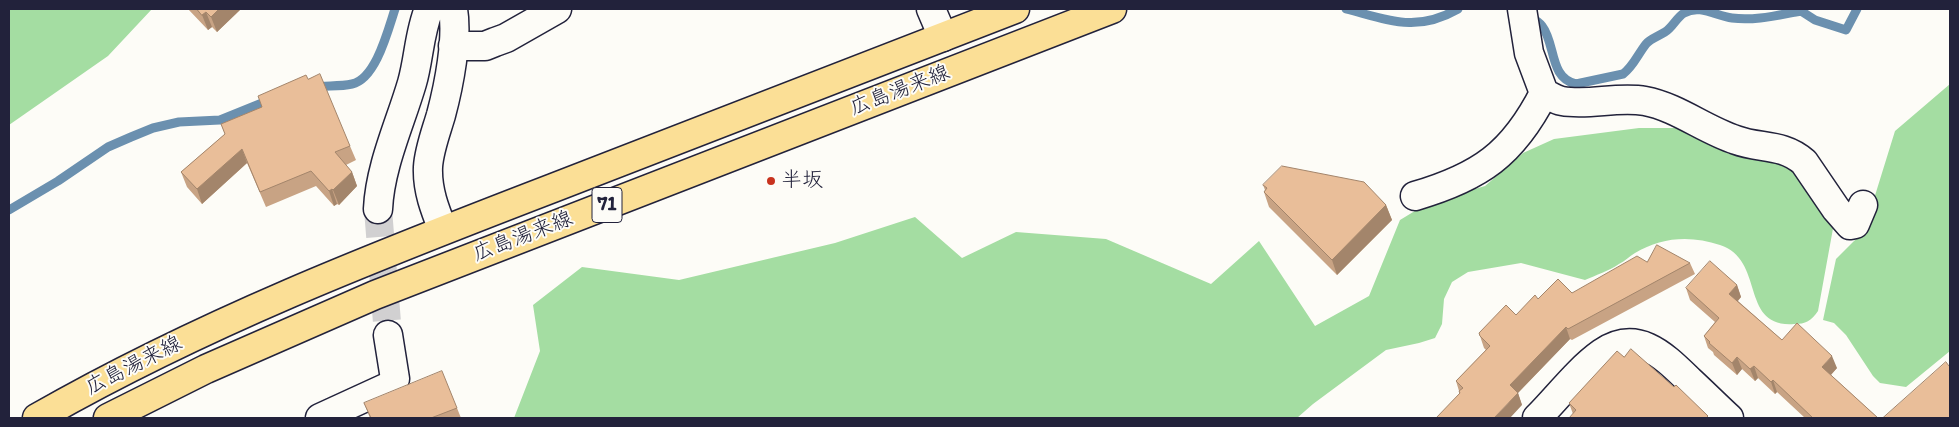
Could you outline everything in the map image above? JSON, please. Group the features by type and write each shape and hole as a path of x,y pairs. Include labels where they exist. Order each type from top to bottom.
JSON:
{"main road":[{"name":"広島湯来線","path":"37,418 121,372 209,328 290,292 444,230 1015,9"},
{"name":"広島湯来線","path":"108,418 206,369 375,295 1112,9"}],"street":[{"path":"378,209 379,189 412,82 422,30 429,9"},
{"path":"444,230 432,200 428,168 444,104 453,46 453,9"},
{"path":"453,46 485,46 506,38 557,9"},
{"path":"931,9 943,37"},
{"path":"1523,14 1529,53 1544,93 1560,101 1582,102 1628,99 1646,101 1737,141 1781,149 1798,156 1836,209 1850,225 1855,224 1863,205"},
{"path":"1415,196 1442,188 1479,171 1493,162 1506,150 1532,117 1544,93"},
{"path":"320,418 392,385 394,380 388,335"},
{"path":"1537,418 1596,358 1611,348 1630,344 1648,347 1666,357 1729,418"}],"green space":[{"path":"9,9 152,9 108,56 9,125"},
{"path":"1950,84 1950,351 1906,387 1880,383 1873,376 1846,335 1834,323 1823,320 1836,259 1864,231 1895,131"},
{"path":"1639,128 1681,128 1729,154 1762,154 1788,163 1834,223 1818,311 1813,317 1802,323 1777,322 1766,315 1759,305 1743,264 1734,253 1720,245 1709,242 1676,239 1645,248 1611,269 1585,280 1521,263 1468,272 1452,282 1444,299 1442,324 1435,338 1386,350 1297,418 514,418 540,351 533,305 582,267 679,280 835,243 915,217 962,258 1016,232 1106,239 1211,284 1259,241 1315,326 1369,296 1400,220 1428,203 1485,186 1523,153 1554,139"}],"building":[{"path":"197,9 219,9 211,17 206,12 202,15"},
{"path":"320,74 350,146 335,152 352,172 333,190 329,191 311,171 260,192 242,149 197,189 181,172 225,134 221,124 262,107 258,96 306,75 308,79"},
{"path":"1282,166 1364,182 1386,205 1332,260 1264,192 1267,188 1263,185"},
{"path":"1657,245 1690,263 1568,329 1566,327 1510,385 1518,393 1494,418 1436,418 1463,388 1456,381 1490,346 1479,333 1506,305 1516,315 1535,295 1538,299 1558,279 1572,293 1637,256 1647,262"},
{"path":"1710,261 1737,285 1729,294 1782,340 1797,323 1832,356 1822,367 1878,418 1813,418 1773,380 1771,382 1754,366 1750,369 1737,357 1732,363 1709,343 1704,336 1719,318 1686,288"},
{"path":"1631,349 1674,387 1676,385 1708,416 1706,418 1569,418 1576,410 1569,403 1617,351 1624,357"},
{"path":"1946,362 1950,365 1950,418 1883,418"},
{"path":"442,371 457,408 431,418 371,418 364,403"}],"waterway":[{"path":"313,87 352,84 368,73 385,41 395,9"},
{"path":"1346,9 1402,22 1429,21 1458,9"},
{"path":"1530,17 1541,25 1546,33 1554,60 1561,75 1567,81 1576,84 1623,74 1630,68 1648,42 1668,30 1681,15 1690,11 1702,10 1741,19 1801,11 1815,20 1846,30 1857,9"},
{"path":"9,210 58,181 108,147 131,137 153,128 179,122 220,120 272,99"}],"tunnel":[{"path":"378,209 388,335"}],"place":[{"name":"半坂","path":"771,181"}]}
